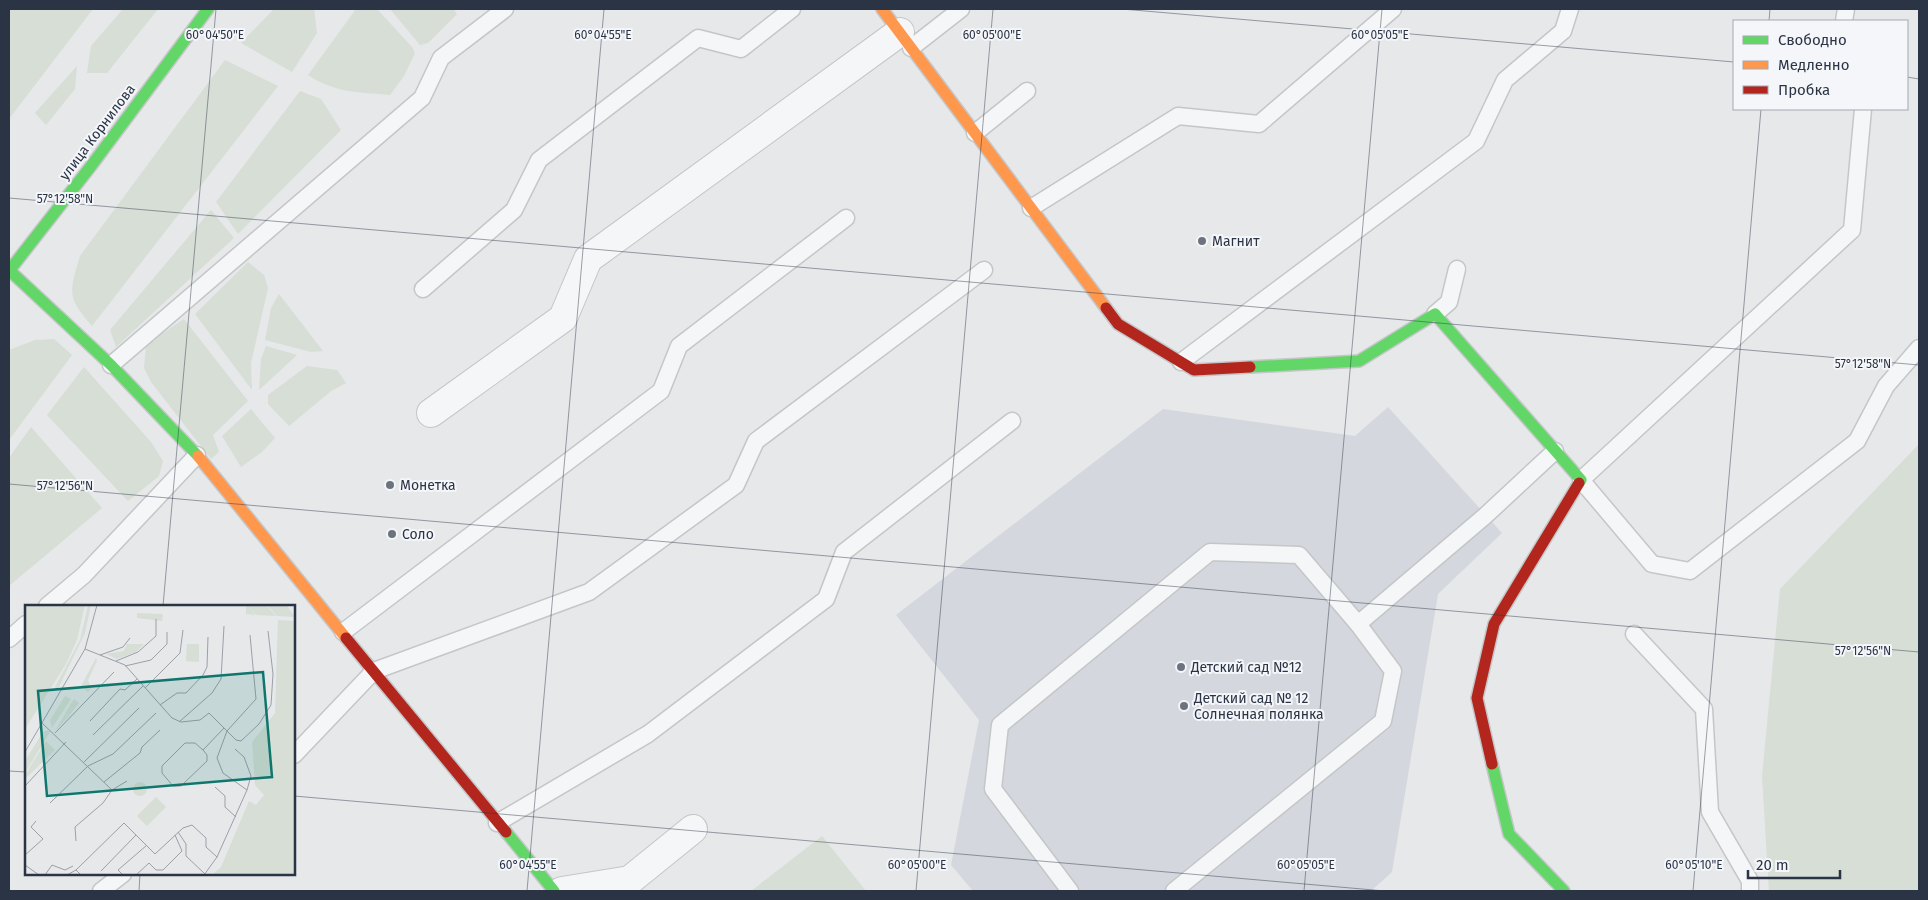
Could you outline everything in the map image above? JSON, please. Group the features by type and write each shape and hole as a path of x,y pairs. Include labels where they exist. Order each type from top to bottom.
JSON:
{"street":[{"name":"улица Корнилова","path":"9,270 91,166 208,9"},
{"path":"882,9 1118,324 1194,370 1359,361 1435,314 1581,480 1494,624 1477,698 1509,834 1564,891"},
{"path":"431,413 564,318 588,259 906,40"},
{"path":"9,270 111,365 197,455 554,891"},
{"path":"562,891 630,880 693,829"}],"lane":[{"path":"111,365 422,98 441,58 505,9"},
{"path":"423,289 514,210 539,160 698,38 740,50 792,9"},
{"path":"906,40 961,9"},
{"path":"1031,208 1178,116 1260,124 1393,9"},
{"path":"1181,362 1476,141 1505,80 1563,31 1570,9"},
{"path":"975,133 1026,91"},
{"path":"1863,110 1852,230 1581,480 1652,564 1690,571 1857,441 1886,386 1919,348"},
{"path":"343,632 661,391 679,346 846,218"},
{"path":"295,754 374,671 589,592 736,485 756,441 984,270"},
{"path":"1435,314 1449,302 1457,270"},
{"path":"497,823 648,734 826,599 844,552 1012,421"},
{"path":"1358,624 1485,516 1555,451"},
{"path":"48,605 84,575 197,455"},
{"path":"1070,891 993,789 1000,724 1210,552 1299,555 1358,624 1393,671 1383,721 1174,891"},
{"path":"9,639 25,625"},
{"path":"1634,634 1704,709 1710,812 1750,882 1750,891"},
{"path":"101,891 121,875"}],"shaded area":[{"path":"9,9 93,9 9,119"},
{"path":"123,9 158,9 107,73 87,73 91,46"},
{"path":"274,9 314,9 317,33 292,72 241,43"},
{"path":"356,9 377,9 412,47 415,53 404,76 390,95 338,88 318,81 308,75"},
{"path":"390,9 453,9 457,14 428,43 420,45"},
{"path":"225,60 278,86 92,326 78,308 72,294 80,256"},
{"path":"77,66 75,89 46,125 35,113"},
{"path":"300,91 321,99 341,130 238,234 216,202"},
{"path":"211,210 234,238 116,347 110,330"},
{"path":"248,262 264,275 268,288 251,363 252,390 195,314"},
{"path":"279,294 323,351 311,352 265,340 271,308"},
{"path":"184,319 248,401 213,435 219,452 211,459 151,382 144,368 146,347"},
{"path":"54,339 72,355 9,440 9,350 35,340"},
{"path":"266,346 297,355 259,390 261,359"},
{"path":"307,366 337,370 346,383 331,391 289,426 268,404 268,395"},
{"path":"84,367 151,442 163,461 159,476 128,501 47,415"},
{"name":"Детский сад №12","path":"1388,407 1502,533 1438,594 1392,872 1371,891 973,891 951,865 979,720 896,615 1163,409 1355,436"},
{"path":"251,409 275,438 262,452 241,467 222,436"},
{"path":"31,427 102,508 9,586 9,458"},
{"path":"1919,444 1919,891 1769,891 1762,776 1780,589"},
{"path":"822,836 866,891 751,891"}],"traffic: fast":[{"path":"9,271 91,166 208,9"},
{"path":"9,270 111,365 198,456"},
{"path":"1250,367 1359,361 1435,314 1581,480 1579,483"},
{"path":"1492,764 1509,834 1564,891"},
{"path":"506,832 554,891"}],"traffic: slow":[{"path":"882,9 1106,308"},
{"path":"198,456 346,638"}],"traffic: jam":[{"path":"1106,308 1118,324 1194,370 1250,367"},
{"path":"1492,764 1477,698 1494,624 1579,483"},
{"path":"346,638 506,832"}],"place":[{"name":"Магнит","path":"1202,241"},
{"name":"Монетка","path":"390,485"},
{"name":"Соло","path":"392,534"},
{"name":"Детский сад №12","path":"1181,667"},
{"name":"Детский сад № 12 Солнечная полянка","path":"1184,706"}]}
